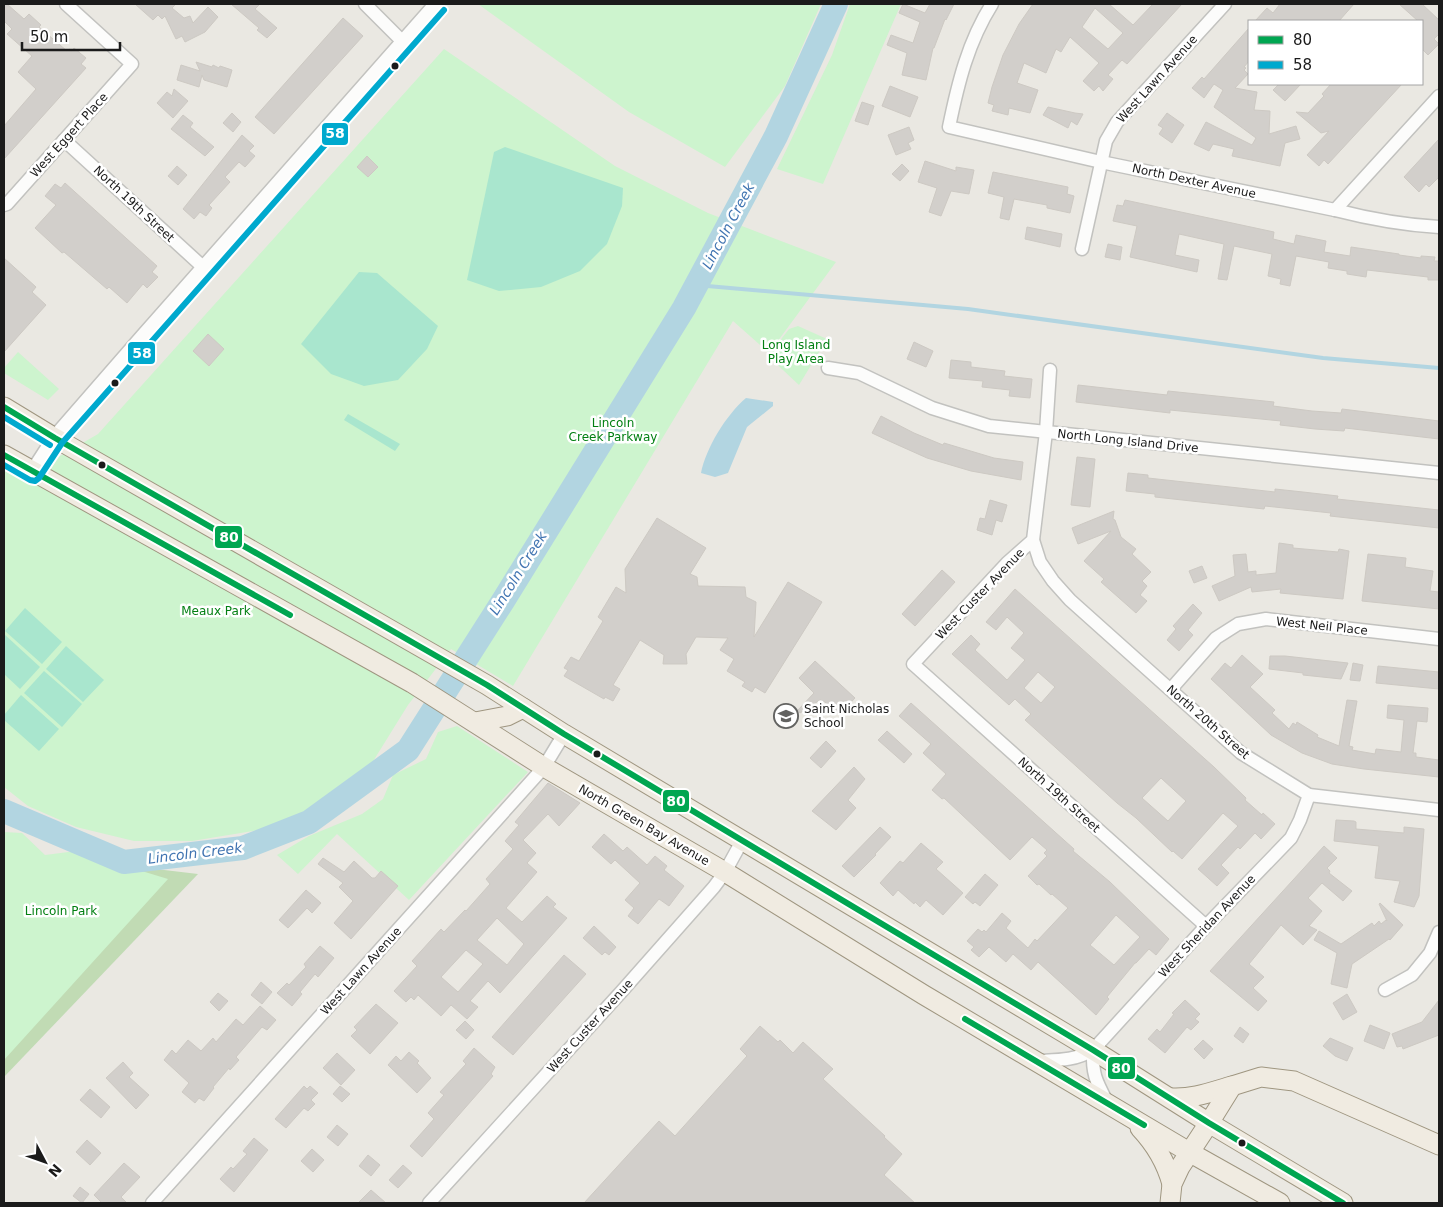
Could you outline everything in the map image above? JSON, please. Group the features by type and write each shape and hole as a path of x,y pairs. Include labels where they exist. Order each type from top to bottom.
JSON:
{"main road":[{"path":"4,407 487,685 564,734 1094,1050 1209,1123 1343,1203"},
{"name":"North Green Bay Avenue","path":"4,455 412,683 544,767 725,872 817,930 1035,1061 1189,1152 1280,1203"},
{"path":"471,719 507,716 523,708"},
{"path":"1172,1098 1186,1099 1198,1097 1261,1077 1294,1081 1439,1145"},
{"path":"1170,1203 1172,1184 1180,1167 1232,1086"},
{"path":"1127,1115 1148,1137 1161,1156 1172,1184"}],"street":[{"name":"West Eggert Place","path":"4,205 7,204 132,64 66,4"},
{"path":"364,4 403,42"},
{"path":"33,472 55,438 203,267 437,4"},
{"name":"North Dexter Avenue","path":"992,4 983,18 967,54 957,86 949,127 1101,162 1335,210 1370,219 1439,227"},
{"name":"West Lawn Avenue","path":"1082,249 1106,141 1117,122 1225,4"},
{"path":"1335,210 1439,96"},
{"name":"North 19th Street","path":"64,140 203,267"},
{"name":"North Long Island Drive","path":"828,368 859,372 932,408 989,426 1439,473"},
{"name":"West Custer Avenue","path":"912,664 1007,562 1033,540 1046,432 1050,370"},
{"name":"North 20th Street","path":"1033,540 1040,562 1053,581 1070,600 1241,753 1309,795 1439,810"},
{"name":"West Neil Place","path":"1171,689 1216,638 1238,624 1266,620 1439,639"},
{"name":"North 19th Street","path":"912,664 1206,926"},
{"name":"West Lawn Avenue","path":"152,1203 544,767 564,734"},
{"name":"West Sheridan Avenue","path":"1035,1061 1074,1059 1094,1050 1206,926 1291,838 1309,795"},
{"name":"West Custer Avenue","path":"429,1203 634,978 714,887 725,872 742,841"},
{"path":"1385,990 1412,975 1430,953 1439,932"},
{"path":"1094,1050 1094,1078 1107,1103"}],"green space":[{"path":"478,4 821,4 785,86 725,167 629,112"},
{"path":"850,4 901,4 823,184 777,169 832,55"},
{"name":"Meaux Park","path":"444,49 615,166 708,213 836,262 769,353 733,321 513,686 451,649 408,705 372,763 335,798 277,827 192,841 134,841 76,827 28,806 4,787 4,465 24,477 98,434"},
{"path":"505,147 623,188 622,206 607,244 580,271 541,287 499,291 467,280 494,152"},
{"path":"359,272 377,273 438,326 427,349 398,380 364,386 331,374 301,344"},
{"name":"Long Island Play Area","path":"798,326 827,339 799,385 768,356 789,329"},
{"path":"18,352 59,389 48,400 4,373 4,368"},
{"path":"348,414 400,444 395,451 344,420"},
{"path":"25,608 62,642 42,664 5,631"},
{"path":"4,634 40,667 20,689 4,674"},
{"path":"66,646 104,680 83,702 46,669"},
{"path":"44,671 82,704 62,727 24,693"},
{"path":"21,695 59,729 39,751 4,720 4,715"},
{"path":"457,726 528,772 409,900 337,834 298,874 277,855 309,836 362,814 383,799 393,775 426,759 438,732"},
{"name":"Lincoln Park","path":"4,832 22,833 45,855 76,851 168,879 4,1060"},
{"name":"Lincoln Park","path":"4,851 198,874 4,1077"}],"water":[{"path":"746,398 773,402 773,406 747,427 728,473 715,477 701,473 707,453 718,432 731,413"}],"building":[{"path":"4,4 7,4 24,19 29,14 41,25 39,27 67,51 69,49 72,51 74,48 86,58 81,64 86,68 4,159 4,126 36,89 18,72 32,56 7,34 12,29 4,21"},
{"path":"135,4 176,4 172,8 184,18 190,16 193,23 208,7 218,17 205,32 185,42 182,36 176,39 165,16 162,19 158,15 153,20"},
{"path":"231,4 260,4 255,9 277,28 267,38 257,30 259,28"},
{"path":"903,4 925,13 930,4 954,4 945,19 933,48 926,80 902,75 907,53 887,45 891,35 913,43 920,22 899,13"},
{"path":"1033,4 1109,4 1133,25 1153,4 1182,4 1127,64 1122,60 1108,75 1113,79 1103,91 1099,86 1094,91 1083,81 1099,63 1070,37 1061,52 1056,49 1046,73 1024,63 1017,83 1038,90 1030,113 1009,108 1008,115 992,111 994,105 988,103 1003,55 1019,24","holes":["1095,8 1123,33 1108,49 1082,27"]},
{"path":"1280,4 1354,4 1340,20 1256,20 1267,8 1273,13"},
{"path":"1399,4 1422,4 1439,20 1439,34 1434,39 1439,44 1428,55 1423,50 1423,20 1417,20"},
{"path":"343,18 363,36 274,134 255,117"},
{"path":"1248,29 1248,62 1244,70 1248,74 1235,88 1257,92 1254,110 1270,111 1269,134 1296,126 1300,139 1285,143 1280,166 1232,156 1234,149 1213,144 1209,151 1194,144 1206,122 1252,145 1256,138 1214,107 1223,90 1214,84 1204,98 1192,88 1202,77 1204,79"},
{"path":"196,62 232,70 227,87 204,80 202,75 199,87 177,80 181,65 200,71"},
{"path":"1278,85 1300,85 1285,101 1273,90"},
{"path":"1330,85 1401,85 1328,164 1324,160 1319,166 1307,155 1329,131 1321,133 1296,112 1308,113 1324,96 1322,94"},
{"path":"890,86 918,97 910,117 882,106"},
{"path":"174,89 188,101 173,118 157,103 167,92 172,96"},
{"path":"862,102 874,106 868,125 855,121"},
{"path":"1048,107 1083,114 1077,125 1071,121 1068,128 1043,115"},
{"path":"232,113 241,122 233,132 223,123"},
{"path":"1167,113 1184,125 1172,143 1159,134 1163,128 1158,125"},
{"path":"183,115 193,123 190,127 214,147 205,156 171,129"},
{"path":"909,127 914,140 908,143 911,149 896,155 888,135"},
{"path":"242,135 254,146 249,151 255,156 245,167 239,162 225,177 230,182 209,205 212,208 206,216 200,212 194,219 183,209"},
{"path":"1439,139 1439,177 1429,187 1426,184 1419,192 1404,177"},
{"path":"367,156 378,167 368,177 357,167"},
{"path":"925,161 956,171 956,167 974,170 969,194 951,191 941,216 929,212 937,188 918,182"},
{"path":"902,164 909,171 900,181 892,174"},
{"path":"177,166 187,175 178,185 168,176"},
{"path":"993,172 1068,187 1067,194 1074,196 1070,213 1047,208 1047,205 1014,199 1009,220 1000,218 1004,197 988,193"},
{"path":"65,183 157,266 152,272 158,277 147,288 143,284 127,303 109,287 107,289 64,252 62,253 35,228 56,205 45,196 55,184 61,188"},
{"path":"1125,200 1274,232 1273,239 1294,244 1296,235 1326,241 1324,252 1350,256 1351,247 1421,258 1421,256 1435,257 1434,261 1439,261 1439,280 1428,280 1428,277 1367,270 1366,277 1347,274 1347,271 1328,268 1329,262 1296,256 1290,286 1280,284 1281,279 1268,276 1272,254 1234,246 1227,280 1218,279 1224,244 1179,234 1175,255 1199,260 1197,272 1130,257 1137,226 1113,221 1117,205 1123,206"},
{"path":"1027,227 1062,234 1060,247 1025,239"},
{"path":"1108,244 1122,247 1120,260 1105,257"},
{"path":"4,258 36,287 32,292 46,305 4,352"},
{"path":"208,334 224,349 209,366 193,351"},
{"path":"914,342 933,351 926,367 907,359"},
{"path":"951,360 971,362 971,367 1005,371 1004,376 1032,379 1030,398 1009,396 1010,390 982,387 983,381 949,378"},
{"path":"1078,385 1167,395 1168,391 1274,402 1273,406 1312,411 1341,413 1342,409 1439,421 1439,439 1345,428 1344,431 1315,429 1280,425 1281,421 1170,410 1170,413 1076,402"},
{"path":"881,416 943,445 944,443 994,458 1023,462 1021,480 971,471 927,458 889,441 872,433"},
{"path":"1077,457 1095,459 1090,507 1071,505"},
{"path":"1128,473 1148,475 1148,478 1275,492 1275,489 1303,492 1338,496 1337,499 1439,510 1439,528 1330,516 1331,513 1265,506 1264,509 1155,497 1155,494 1126,491"},
{"path":"990,500 1007,505 1002,522 996,520 992,535 977,530 980,518 985,519"},
{"path":"1114,511 1113,519 1121,537 1136,549 1132,554 1151,572 1142,581 1147,586 1140,595 1147,601 1136,613 1101,582 1104,579 1084,561 1111,531 1078,544 1072,528"},
{"path":"657,518 706,548 690,574 697,577 698,586 745,587 746,597 756,602 754,637 788,582 822,602 765,693 755,687 752,692 742,686 745,682 727,671 734,659 720,650 728,638 696,637 686,654 687,664 663,664 664,655 640,640 613,685 620,689 613,701 605,697 604,699 564,676 568,670 564,668 571,657 579,661 603,621 598,617 616,587 626,593 625,569"},
{"path":"1279,543 1293,545 1293,548 1338,552 1339,549 1349,551 1343,599 1280,593 1281,589 1252,592 1251,587 1219,601 1212,586 1235,576 1233,555 1246,554 1248,572 1256,571 1256,575 1276,573"},
{"path":"1368,554 1406,558 1405,567 1433,571 1430,591 1439,592 1439,609 1362,601"},
{"path":"1202,566 1207,578 1194,583 1189,571"},
{"path":"942,570 955,582 915,626 902,614"},
{"path":"1015,589 1214,767 1246,798 1245,800 1275,824 1261,839 1255,833 1221,865 1229,873 1217,886 1198,869 1238,826 1223,813 1182,859 1172,852 1025,720 1031,714 1015,699 1009,705 952,654 971,635 980,644 975,650 1007,680 1025,660 1011,648 1024,633 1007,617 996,630 986,622","holes":["1038,672 1055,687 1041,703 1024,688","1161,778 1186,801 1168,821 1142,798"]},
{"path":"1193,604 1202,613 1188,630 1193,635 1179,651 1167,640 1176,629 1173,626"},
{"path":"1242,655 1263,674 1250,687 1275,710 1272,713 1289,729 1293,723 1296,725 1297,722 1318,735 1317,737 1339,746 1347,700 1357,701 1349,746 1353,747 1352,750 1375,754 1376,749 1401,752 1404,720 1387,718 1388,705 1428,708 1427,722 1417,721 1413,753 1416,753 1416,757 1439,760 1439,777 1332,764 1302,753 1271,735 1211,679 1225,663 1231,668"},
{"path":"1270,656 1348,663 1341,679 1269,669"},
{"path":"815,661 855,698 839,715 825,702 820,700 800,713 798,710 814,693 799,678"},
{"path":"1353,663 1363,665 1360,681 1350,680"},
{"path":"1378,666 1439,672 1439,689 1376,683"},
{"path":"911,703 1074,849 1073,851 1110,882 1169,939 1156,955 1149,949 1135,963 1107,997 1109,999 1096,1015 1038,962 1031,970 1013,954 1006,962 989,947 979,957 971,950 974,947 967,941 978,929 986,932 1002,913 1011,921 1006,928 1028,948 1068,908 1028,876 1047,856 1044,853 1047,850 1032,837 1010,860 944,798 942,799 932,790 946,774 923,753 931,744 899,716","holes":["1116,915 1140,937 1114,965 1090,945"]},
{"path":"887,731 912,754 904,763 878,740"},
{"path":"826,741 836,751 821,768 810,758"},
{"path":"854,767 865,779 848,800 856,808 836,830 812,811"},
{"path":"548,783 580,803 559,826 548,814 523,840 536,853 527,863 537,872 506,908 522,922 547,896 556,904 553,907 567,918 500,993 488,981 470,1001 478,1007 467,1019 451,1005 441,1016 418,995 414,1000 411,997 406,1002 394,991 417,966 412,961 441,929 444,932 490,884 486,879 513,849 505,841 519,825 515,822","holes":["497,918 524,944 507,965 477,940","466,950 483,964 458,992 441,977"]},
{"path":"1336,820 1354,821 1356,822 1356,829 1404,833 1404,827 1424,829 1419,896 1414,907 1394,902 1400,881 1375,878 1379,846 1334,841"},
{"path":"880,827 891,837 854,877 842,866"},
{"path":"604,834 623,851 627,847 647,865 655,856 667,866 664,870 684,886 669,906 659,899 638,924 628,916 634,908 625,900 640,883 615,860 611,864 592,847"},
{"path":"921,843 943,862 936,869 963,893 943,915 926,900 920,907 898,890 893,896 880,883 900,861 903,863"},
{"path":"1324,846 1337,858 1327,868 1330,871 1329,873 1352,891 1343,901 1322,883 1308,898 1322,911 1309,926 1317,930 1303,945 1281,925 1249,964 1264,977 1253,988 1267,1001 1258,1011 1210,971"},
{"path":"323,858 344,872 354,861 372,878 375,878 381,871 398,886 351,939 334,923 353,901 339,887 343,883 318,864"},
{"path":"985,874 998,885 980,906 975,902 973,904 965,897"},
{"path":"306,890 321,903 312,913 307,908 288,928 279,920"},
{"path":"1380,903 1403,925 1390,940 1352,964 1347,988 1331,984 1337,953 1314,940 1319,931 1341,944 1372,923 1374,926 1379,921 1381,924 1387,921"},
{"path":"594,926 616,947 609,955 605,952 602,955 583,938"},
{"path":"320,946 334,958 318,977 315,974 300,992 302,994 292,1006 277,993 287,983 289,985 306,967 304,964"},
{"path":"564,955 586,974 513,1055 492,1037"},
{"path":"261,982 272,992 262,1004 251,995"},
{"path":"218,993 228,1001 219,1011 210,1002"},
{"path":"1347,994 1357,1012 1343,1020 1333,1003"},
{"path":"1185,1000 1200,1014 1195,1019 1199,1022 1191,1030 1187,1027 1165,1053 1148,1039 1157,1029 1160,1032 1174,1014 1172,1013"},
{"path":"1439,1000 1439,1035 1403,1049 1402,1046 1397,1047 1392,1034 1422,1022"},
{"path":"376,1004 398,1023 370,1054 351,1036 357,1030 354,1027"},
{"path":"260,1006 276,1020 267,1030 262,1027 236,1057 239,1060 230,1070 229,1068 204,1101 199,1098 195,1103 182,1092 189,1083 164,1060 172,1050 176,1054 188,1040 201,1051 213,1038 216,1042 236,1019 243,1025"},
{"path":"465,1021 474,1030 466,1039 456,1030"},
{"path":"1370,1025 1390,1033 1384,1049 1364,1041"},
{"path":"760,1026 778,1042 780,1040 793,1053 803,1042 833,1069 823,1079 902,1154 884,1175 915,1203 584,1203 659,1121 675,1136 747,1056 740,1049"},
{"path":"1240,1027 1249,1034 1243,1043 1234,1036"},
{"path":"1330,1038 1353,1048 1347,1061 1335,1056 1323,1046"},
{"path":"1203,1040 1213,1049 1204,1059 1194,1049"},
{"path":"474,1048 495,1067 491,1074 493,1076 422,1157 410,1146 434,1119 428,1113 444,1095 440,1092 466,1064 463,1061"},
{"path":"409,1052 419,1061 417,1063 431,1078 417,1093 388,1065 396,1056 401,1061"},
{"path":"337,1053 355,1070 341,1085 323,1068"},
{"path":"123,1062 133,1073 129,1077 149,1095 136,1109 106,1078"},
{"path":"304,1086 307,1089 310,1086 318,1093 311,1100 315,1104 308,1111 304,1108 286,1128 275,1119"},
{"path":"340,1086 350,1094 342,1102 333,1094"},
{"path":"90,1089 110,1107 101,1118 80,1100"},
{"path":"337,1125 348,1134 338,1146 327,1137"},
{"path":"254,1138 268,1150 234,1192 220,1179 247,1154 243,1151"},
{"path":"87,1140 101,1153 90,1165 76,1152"},
{"path":"312,1149 324,1160 313,1172 301,1161"},
{"path":"368,1155 380,1165 371,1176 359,1166"},
{"path":"124,1163 140,1177 121,1197 127,1203 102,1203 94,1195"},
{"path":"403,1165 412,1173 398,1188 389,1180"},
{"path":"80,1187 89,1194 82,1203 73,1196"},
{"path":"371,1190 386,1203 358,1203"}],"waterway":[{"name":"Lincoln Creek","path":"4,811 124,862 243,848 309,822 408,750 503,601 684,308 776,136 836,4"},
{"path":"696,285 968,309 1323,358 1439,368"}],"transit line":[{"name":"58","path":"4,465 30,480 35,481 39,478 62,443 444,10"},
{"name":"80","path":"4,407 487,685 564,734 1093,1050 1209,1123 1343,1203"},
{"name":"58","path":"4,417 50,445"},
{"name":"80","path":"4,455 290,615"},
{"name":"80","path":"965,1019 1144,1125"}],"place":[{"name":"Saint Nicholas School","path":"786,716"}],"park label":[{"name":"Lincoln Creek Parkway","path":"613,430"}]}
